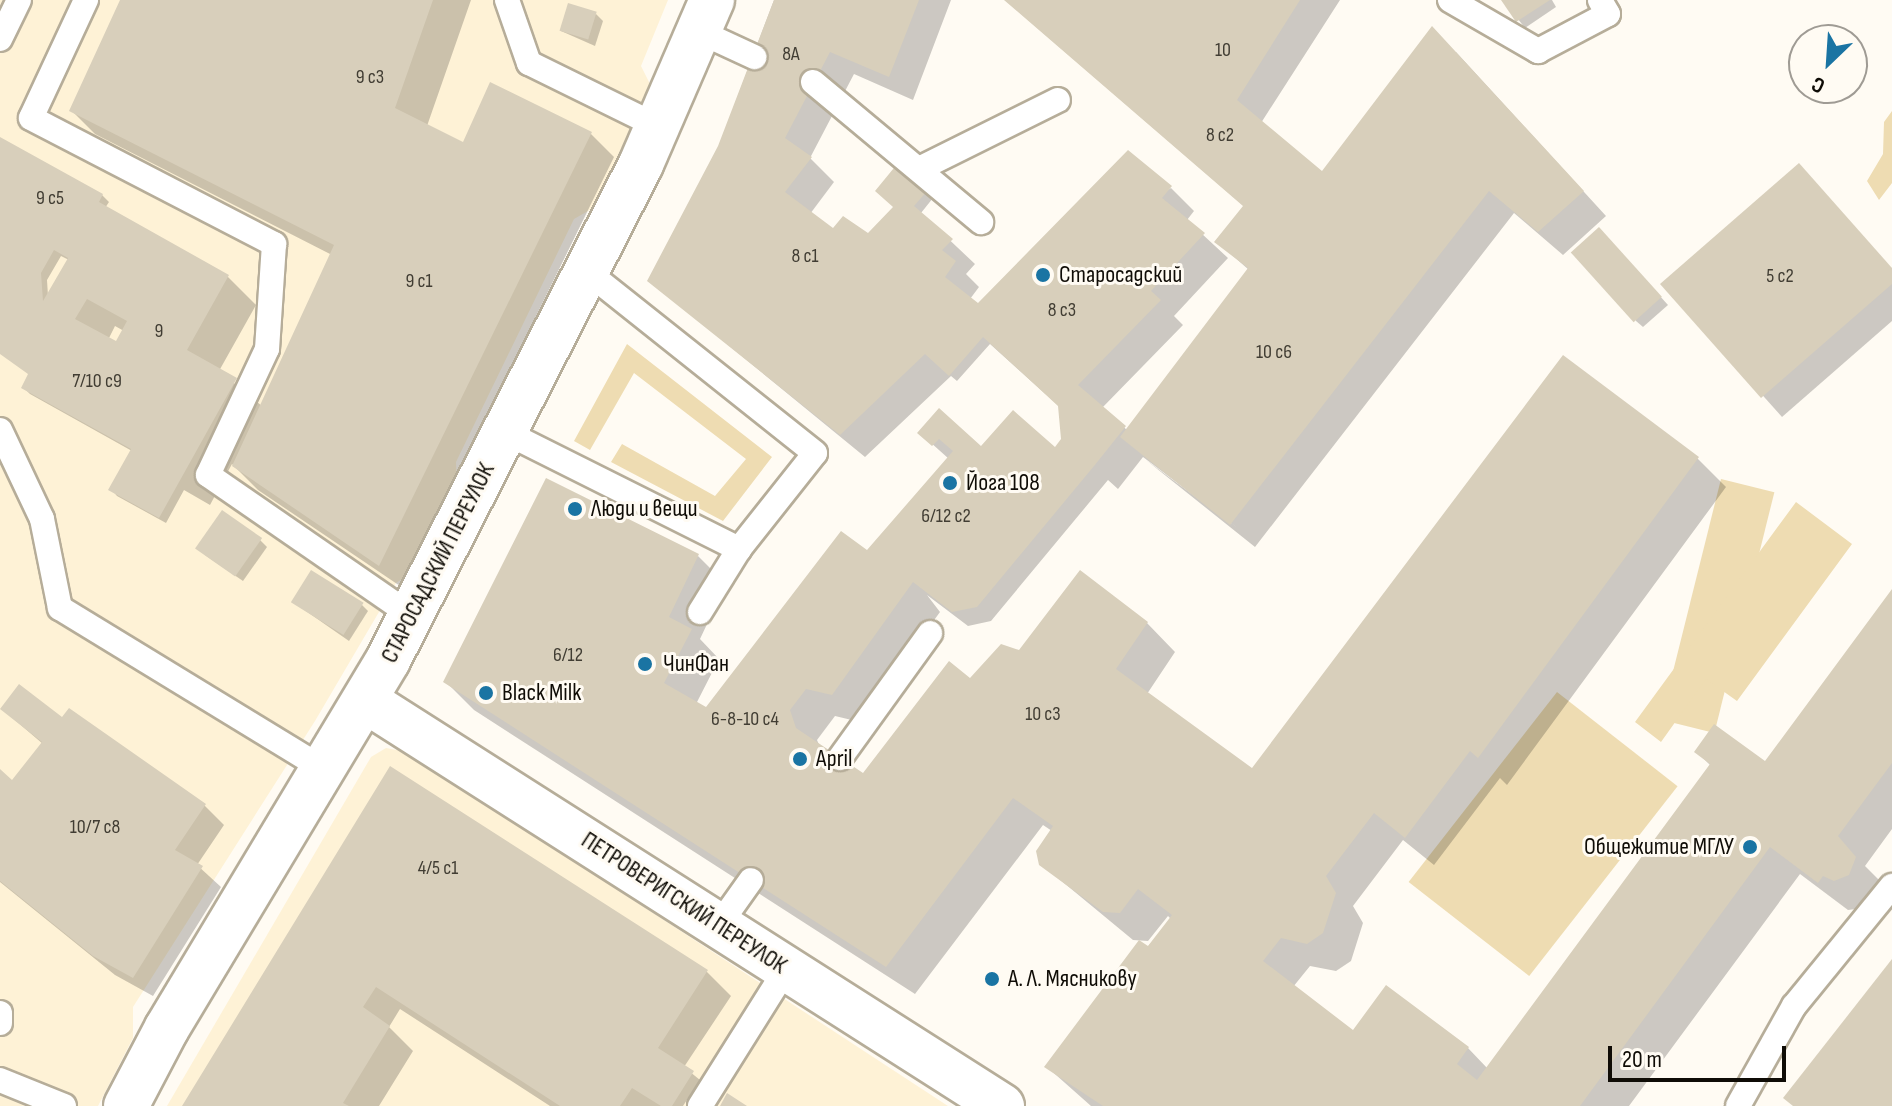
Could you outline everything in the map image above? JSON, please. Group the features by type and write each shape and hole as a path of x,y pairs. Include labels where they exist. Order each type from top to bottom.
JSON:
{"street":[{"name":"СТАРОСАДСКИЙ ПЕРЕУЛОК","path":"126,1106 167,1028 366,701 659,127 706,16"},
{"name":"ПЕТРОВЕРИГСКИЙ ПЕРЕУЛОК","path":"366,701 1002,1106"}],"lane":[{"path":"0,39 19,0"},
{"path":"86,0 31,118 274,244 267,349 208,475 411,615"},
{"path":"507,0 529,63 659,127"},
{"path":"1450,0 1538,51 1608,14 1600,0"},
{"path":"706,16 754,57"},
{"path":"813,82 981,222"},
{"path":"919,169 1058,100"},
{"path":"586,271 815,453 739,549 700,612"},
{"path":"0,430 42,519 60,608 324,769"},
{"path":"505,432 739,549"},
{"path":"840,758 930,633"},
{"path":"719,925 751,880"},
{"path":"1738,1106 1794,1006 1892,886"},
{"path":"700,1106 786,969"},
{"path":"0,1013 0,1023"},
{"path":"0,1080 64,1106"}],"shaded area":[{"path":"0,0 668,0 641,66 651,86 595,207 574,219 456,462 457,492 417,569 396,583 315,721 133,1007 133,1038 98,1106 0,1106"},
{"path":"1892,111 1892,183 1879,200 1867,181 1883,154 1884,122"},
{"path":"627,344 772,457 723,521 611,462 622,444 715,496 746,459 634,373 590,450 574,441"},
{"path":"1721,479 1774,492 1714,733 1661,720"},
{"path":"1796,502 1852,544 1737,701 1706,679 1661,742 1635,722"},
{"path":"1557,692 1678,786 1529,976 1409,882"},
{"path":"386,748 407,752 948,1106 167,1106 371,757"}],"building":[{"path":"120,0 433,0 395,108 463,142 490,82 592,132 379,566 232,466 334,245 69,111"},
{"path":"774,0 919,0 889,77 830,52 785,138 812,157 785,192 833,228 843,216 868,233 893,207 875,191 898,163 928,190 914,206 953,239 942,250 956,261 945,277 978,303 1128,150 1172,186 1162,198 1205,233 1151,291 1161,300 1078,385 1126,426 1094,466 977,607 952,612 913,582 832,695 806,689 790,710 796,728 863,773 949,661 970,678 1001,644 1019,650 1080,570 1148,622 1116,669 1252,768 1563,355 1699,457 1478,758 1470,751 1405,838 1374,813 1326,876 1336,893 1323,933 1307,944 1281,938 1263,961 1353,1030 1386,985 1469,1047 1457,1064 1477,1080 1710,764 1694,752 1714,724 1765,761 1892,589 1892,763 1838,836 1856,857 1849,875 1834,881 1823,876 1818,883 1770,847 1580,1106 1103,1106 1044,1067 1139,940 1148,946 1172,915 1138,889 1120,913 1103,912 1039,865 1036,851 1053,826 1013,798 886,967 443,682 546,478 699,554 669,617 692,629 664,683 706,707 841,531 867,550 953,451 939,439 932,446 917,433 939,408 981,446 1013,410 1055,447 1061,439 1058,406 983,337 949,376 925,354 840,435 647,281 718,146"},
{"path":"1004,0 1300,0 1237,100 1322,171 1432,26 1584,191 1538,232 1489,191 1230,525 1120,437 1248,268 1214,242 1243,206"},
{"path":"1501,0 1550,0 1516,22"},
{"path":"568,3 597,12 588,40 560,31"},
{"path":"0,137 103,194 99,202 229,275 187,350 237,378 159,518 108,490 131,449 21,388 28,374 0,354","holes":["54,250 68,258 43,301 41,273","87,299 127,321 116,341 75,319"]},
{"path":"1799,163 1892,268 1892,284 1761,398 1660,284"},
{"path":"1599,227 1662,297 1634,322 1571,252"},
{"path":"222,510 262,538 235,577 195,549"},
{"path":"311,570 364,603 343,635 291,602"},
{"path":"19,684 62,717 69,708 206,804 175,850 203,866 133,978 93,956 0,881 0,769 12,780 42,742 0,709"},
{"path":"390,766 708,970 658,1048 694,1071 672,1106 661,1106 632,1088 620,1106 560,1106 376,987 363,1007 390,1026 343,1103 349,1106 182,1106"},
{"path":"1892,959 1892,1106 1793,1106 1783,1098"},
{"path":"727,1093 747,1106 720,1106"}],"place":[{"name":"Старосадский","path":"1043,275"},
{"name":"Йога 108","path":"950,483"},
{"name":"Люди и вещи","path":"575,509"},
{"name":"ЧинФан","path":"645,664"},
{"name":"Black Milk","path":"486,693"},
{"name":"April","path":"800,759"},
{"name":"Общежитие МГЛУ","path":"1750,847"},
{"name":"А. Л. Мясникову","path":"992,979"}]}
